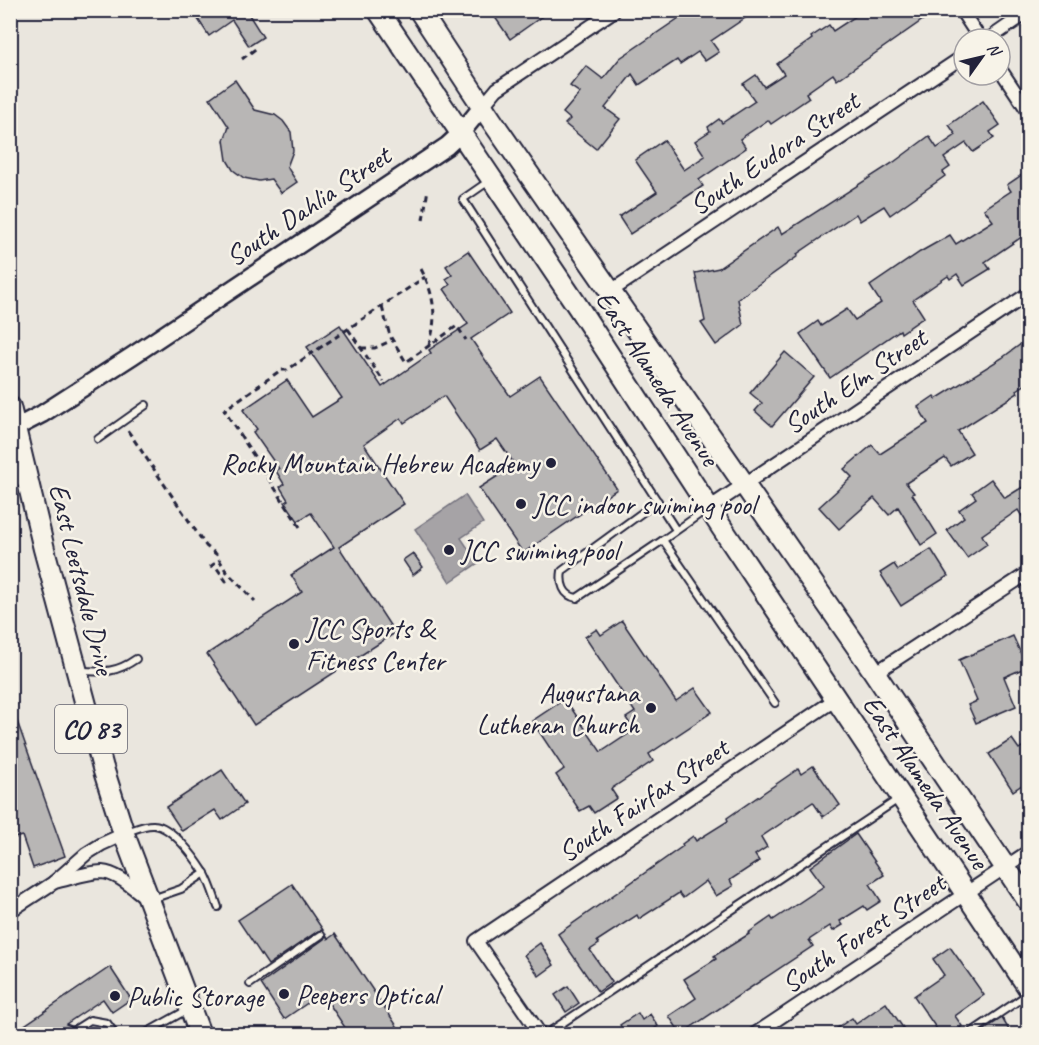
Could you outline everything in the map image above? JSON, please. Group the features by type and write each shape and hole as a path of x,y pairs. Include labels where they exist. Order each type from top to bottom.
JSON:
{"main road":[{"name":"East Alameda Avenue","path":"378,10 1029,987"},
{"name":"East Alameda Avenue","path":"419,10 483,107 875,673 1029,901"},
{"name":"East Leetsdale Drive","path":"10,407 19,481 96,744 124,834 200,1035"}],"street":[{"name":"South Dahlia Street","path":"13,429 42,414 132,356 447,146 461,133 497,88 615,10"},
{"path":"961,10 972,27"},
{"path":"1007,27 1029,12"},
{"name":"South Eudora Street","path":"611,291 952,64"},
{"path":"1012,86 1029,111"},
{"name":"South Elm Street","path":"709,507 1029,294"},
{"path":"875,673 1029,573"},
{"name":"South Fairfax Street","path":"540,1035 476,940 836,699"},
{"path":"10,911 53,883 86,854 124,834"},
{"name":"South Forest Street","path":"754,1035 1029,852"},
{"path":"53,883 104,872 119,879 149,900"}],"lane":[{"path":"492,179 463,199 676,530"},
{"path":"98,439 146,405"},
{"path":"658,501 562,571 560,581 565,592 577,598 709,507"},
{"path":"663,540 775,703"},
{"path":"76,671 112,672 136,659"},
{"path":"546,1035 902,797"},
{"path":"124,834 146,825 167,828 205,873 218,907"},
{"path":"149,900 181,889 205,873"},
{"path":"249,984 321,935"},
{"path":"969,1035 1029,994"},
{"path":"144,1035 190,1008"},
{"path":"68,1035 90,1020 107,1023 115,1035"}],"path":[{"path":"242,59 258,47"},
{"path":"423,220 429,189"},
{"path":"421,269 430,285 435,314 429,345"},
{"path":"300,527 224,410 281,370 287,370 425,277"},
{"path":"382,306 393,340 406,362 457,326 466,340"},
{"path":"348,329 384,382"},
{"path":"361,348 375,348 393,340"},
{"path":"128,431 206,546 216,554 223,568 255,601"},
{"path":"210,567 214,564 226,581 232,577"}],"shaded area":[{"name":"JCC swiming pool","path":"465,495 483,523 461,538 478,563 450,582 415,529"}],"building":[{"path":"192,10 246,10 263,37 249,46 232,20 209,36"},
{"path":"490,10 551,10 510,39"},
{"path":"691,10 757,10 711,41 719,52 705,61 698,52 680,64 677,60 639,85 632,74 605,108 620,119 596,149 565,124 570,119 563,113 580,93 570,86 586,66 603,79 620,58"},
{"path":"865,10 937,10 837,80 833,74 806,93 809,98 771,124 768,120 740,139 746,148 699,180 703,186 630,234 619,217 657,192 635,160 664,140 684,170 705,156 695,141 710,131 708,127 719,119 722,123 755,101 743,84 756,75 764,87 784,74 777,64 812,39 811,37 829,25 833,31"},
{"path":"235,80 255,110 275,115 291,132 293,151 287,167 297,182 281,193 271,179 259,181 244,178 233,170 227,160 224,140 229,127 210,98"},
{"path":"983,101 1000,125 990,132 994,138 973,152 966,143 944,158 950,167 943,172 945,176 890,215 884,206 860,221 856,214 797,254 798,256 738,299 743,325 716,345 701,323 705,321 695,273 719,268 778,227 782,234 894,162 929,136 937,148 956,135 949,125"},
{"path":"1029,170 1029,232 985,262 990,269 964,285 957,274 950,279 948,276 913,300 924,317 901,333 900,330 830,378 800,334 818,321 821,326 847,309 855,320 881,303 870,286 950,235 956,244 993,221 984,209 1011,191 1007,185"},
{"path":"468,251 510,313 471,339 510,396 540,376 617,489 523,553 479,488 515,465 497,439 480,450 444,396 404,423 401,418 364,444 404,504 339,547 395,633 254,725 207,654 302,592 291,575 334,547 311,513 298,521 285,502 288,500 280,487 284,484 276,471 279,469 253,432 257,429 243,410 287,380 312,417 342,398 307,347 340,325 382,387 431,353 429,350 468,324 444,289 450,285 446,279 452,275 446,266"},
{"path":"1029,338 1029,382 1017,390 1018,393 958,431 972,453 951,466 945,458 906,483 937,534 921,545 898,507 889,515 874,498 839,529 819,507 852,477 844,469 872,445 880,454 928,423 918,407 934,396 936,399 1002,358"},
{"path":"785,352 814,377 772,426 755,411 762,403 750,393"},
{"path":"991,479 1005,498 1029,483 1029,527 1018,510 982,535 987,544 967,558 947,530 964,517 959,510 976,498 972,493"},
{"path":"931,549 948,576 901,606 880,573 894,564 898,570"},
{"path":"413,553 423,567 413,575 403,560"},
{"path":"622,621 676,701 695,688 712,712 649,754 653,761 611,789 617,798 594,813 589,806 580,811 556,775 564,769 532,721 565,699 601,752 634,730 626,718 635,712 585,637 597,629 601,635"},
{"path":"1013,636 1027,667 1004,677 1016,706 976,723 968,705 977,701 959,660"},
{"path":"10,707 12,707 65,856 33,868 22,836 14,838 10,829"},
{"path":"1012,739 1019,749 1029,742 1029,780 1013,791 989,754"},
{"path":"813,766 840,805 823,817 813,802 761,837 767,847 755,855 759,861 730,880 733,886 716,896 706,881 683,898 679,893 639,919 637,915 597,941 599,944 590,950 612,982 598,992 558,934 683,846 682,844 693,836 696,841 728,821 727,818 798,769 801,774"},
{"path":"222,770 245,804 222,820 215,810 182,831 166,807"},
{"path":"856,834 884,875 870,884 881,901 867,910 864,906 840,921 843,925 833,931 830,926 809,940 813,946 681,1034 669,1016 696,998 684,979 716,959 714,956 771,917 773,920 824,886 810,867"},
{"path":"292,884 323,930 318,931 268,965 238,920"},
{"path":"335,934 403,1035 350,1035 330,1005 312,1000 284,1019 261,984 324,939 326,935 328,939"},
{"path":"540,943 554,965 539,976 524,955"},
{"path":"950,947 984,995 955,1016 962,1026 951,1035 941,1035 914,996 944,975 933,959"},
{"path":"110,967 131,999 112,1012 103,999 66,1024 71,1026 65,1030 63,1035 10,1035"},
{"path":"568,986 579,1003 566,1012 555,995"},
{"path":"886,1003 908,1035 827,1035 852,1018 856,1024"},
{"path":"638,1013 642,1020 650,1014 658,1026 646,1035 626,1035 620,1025"},
{"path":"1002,1018 1012,1035 978,1035 993,1024"}],"place":[{"name":"Rocky Mountain Hebrew Academy","path":"551,463"},
{"name":"JCC indoor swiming pool","path":"521,504"},
{"name":"JCC swiming pool","path":"449,550"},
{"name":"JCC Sports & Fitness Center","path":"294,644"},
{"name":"Augustana Lutheran Church","path":"651,708"},
{"name":"Peepers Optical","path":"284,994"},
{"name":"Public Storage","path":"115,996"}]}
